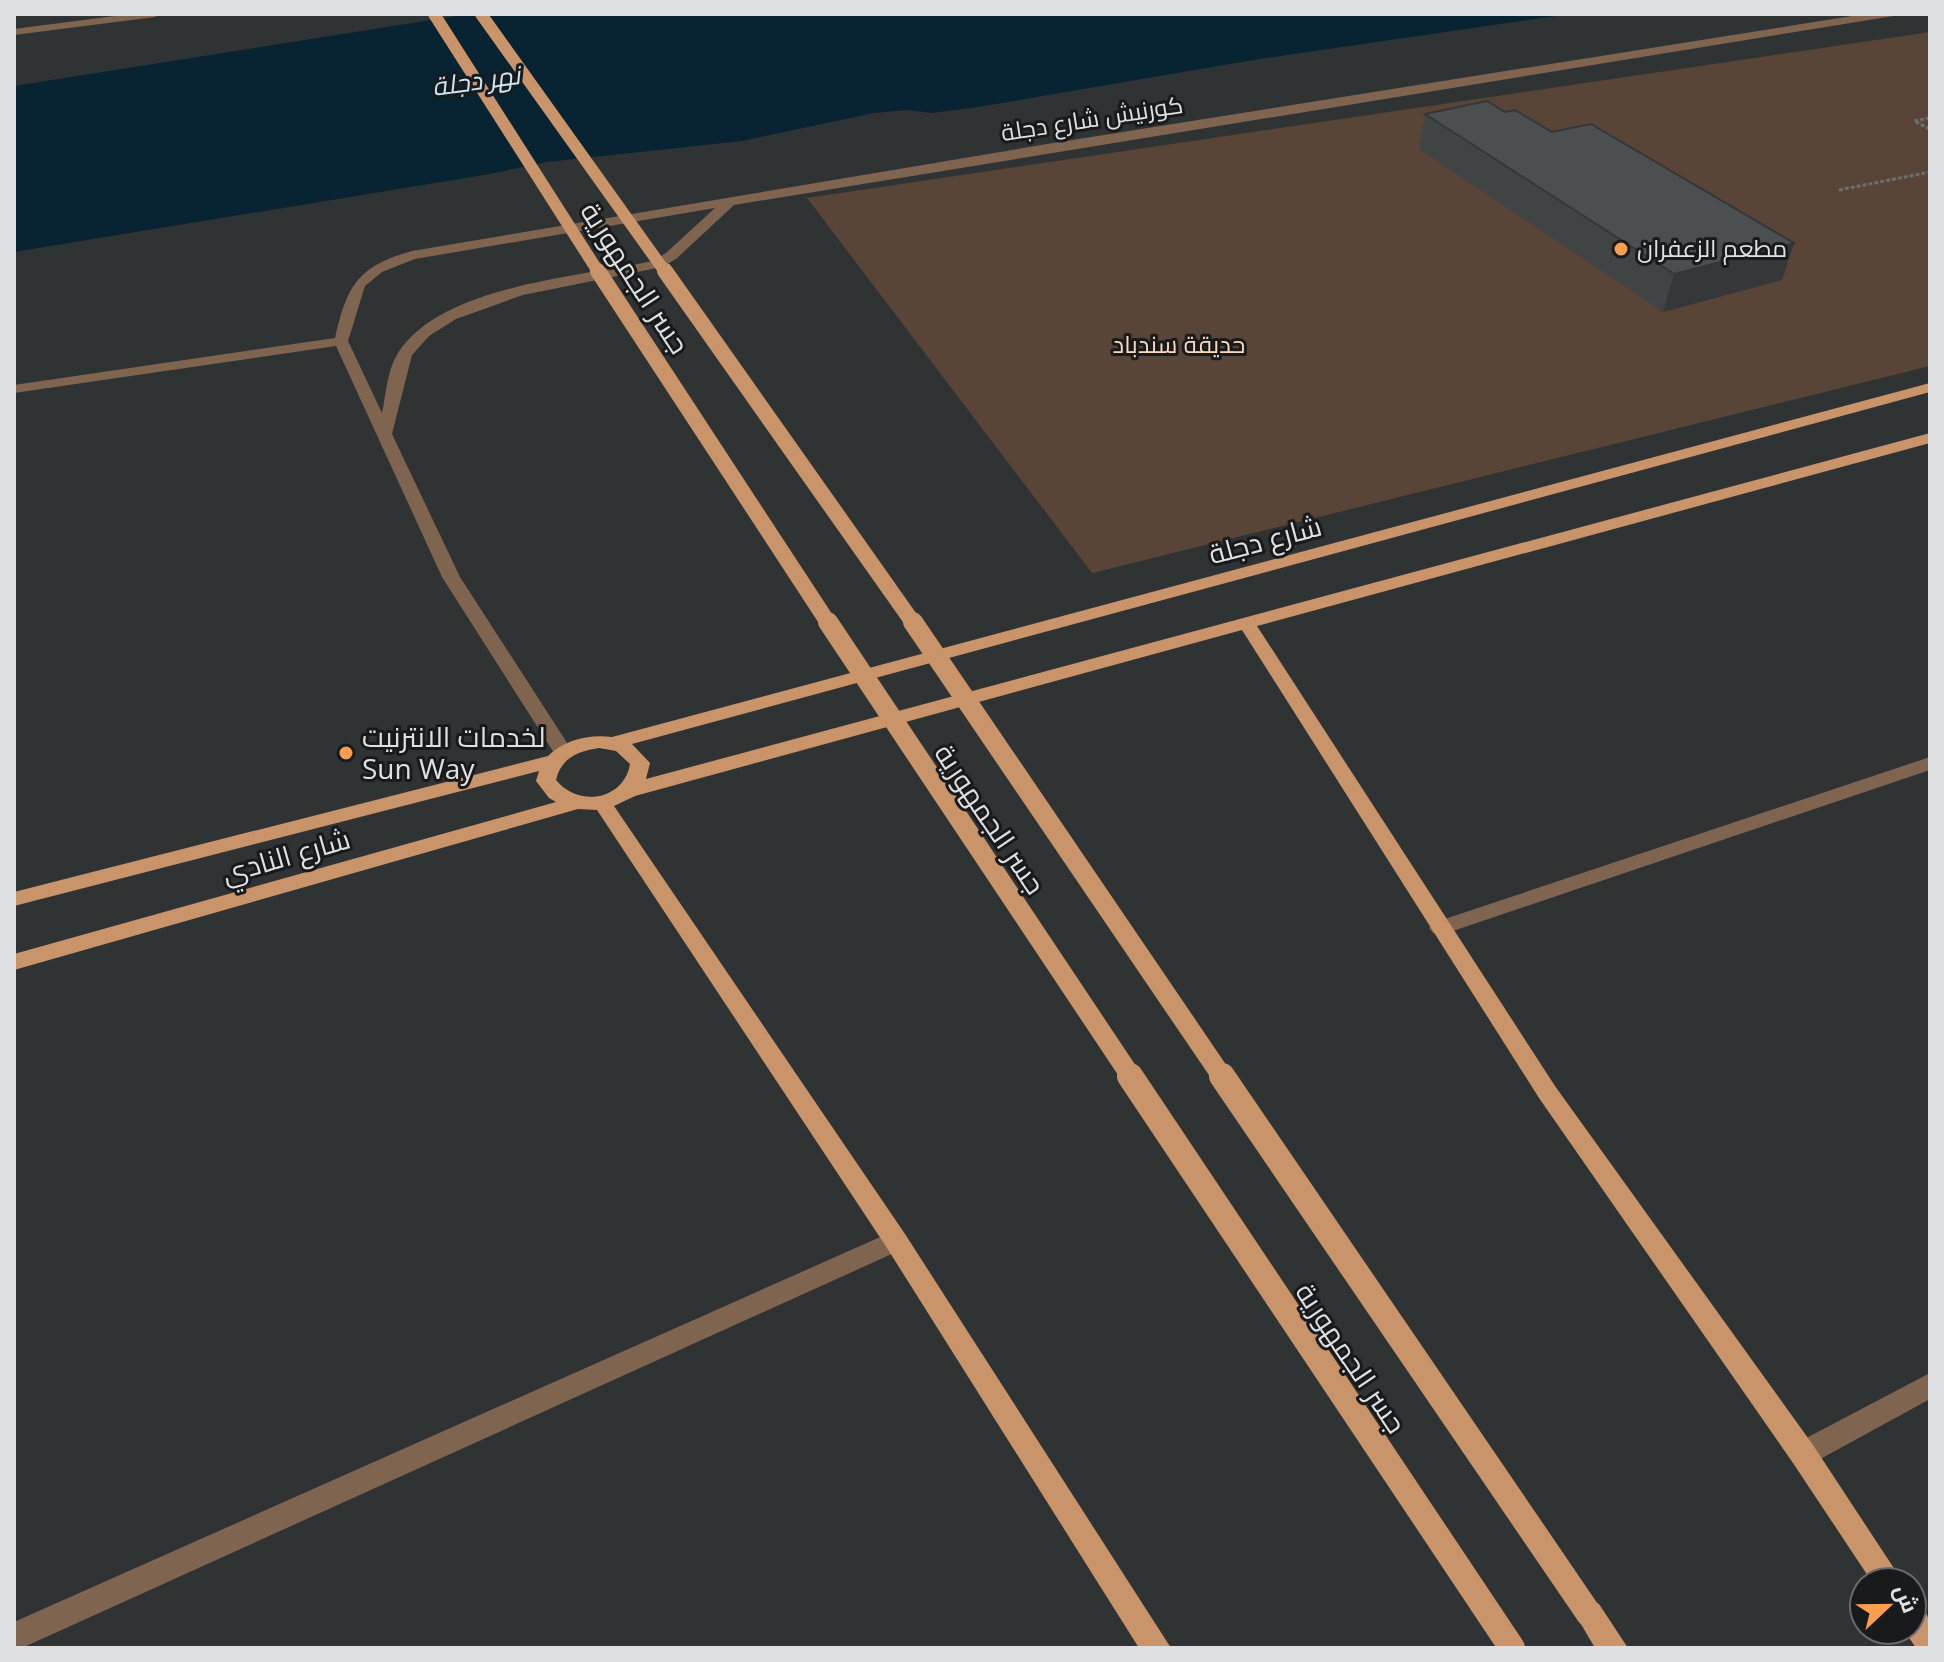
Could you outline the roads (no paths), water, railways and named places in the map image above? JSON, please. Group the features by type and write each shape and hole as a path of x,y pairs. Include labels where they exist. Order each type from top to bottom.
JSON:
{"main road":[{"name":"جسر الجمهورية","path":"434,14 759,521 1512,1648"},
{"name":"جسر الجمهورية","path":"481,14 850,530 1613,1648"},
{"name":"شارع دجلة","path":"613,743 1930,387"},
{"path":"627,791 636,782 640,763 625,747 613,743 584,743 558,756 546,781 558,798 573,804 602,803 627,791 1930,438"},
{"path":"1246,623 1547,1092 1803,1454 1878,1566"},
{"name":"شارع النادي","path":"14,899 558,756"},
{"path":"602,803 896,1241 1156,1648"},
{"name":"شارع النادي","path":"14,962 573,804"}],"street":[{"path":"14,32 155,14"},
{"name":"كورنيش شارع دجلة","path":"341,341 353,288 376,268 412,255 730,201 1901,14"},
{"path":"386,432 404,355 428,329 498,296 657,264 671,256 730,201"},
{"path":"14,389 341,341 451,577 558,756"},
{"path":"1440,928 1930,763"},
{"path":"14,1637 896,1241"},
{"path":"1803,1454 1930,1385"}],"water":[{"name":"نهر دجلة","path":"469,14 1569,14 1259,59 978,107 932,113 907,110 874,113 742,141 547,162 14,252 14,86"}],"place":[{"name":"مطعم الزعفران","path":"1621,249"},
{"name":"لخدمات الانترنيت Sun Way","path":"346,753"}],"park label":[{"name":"حديقة سندباد","path":"1179,345"}]}
